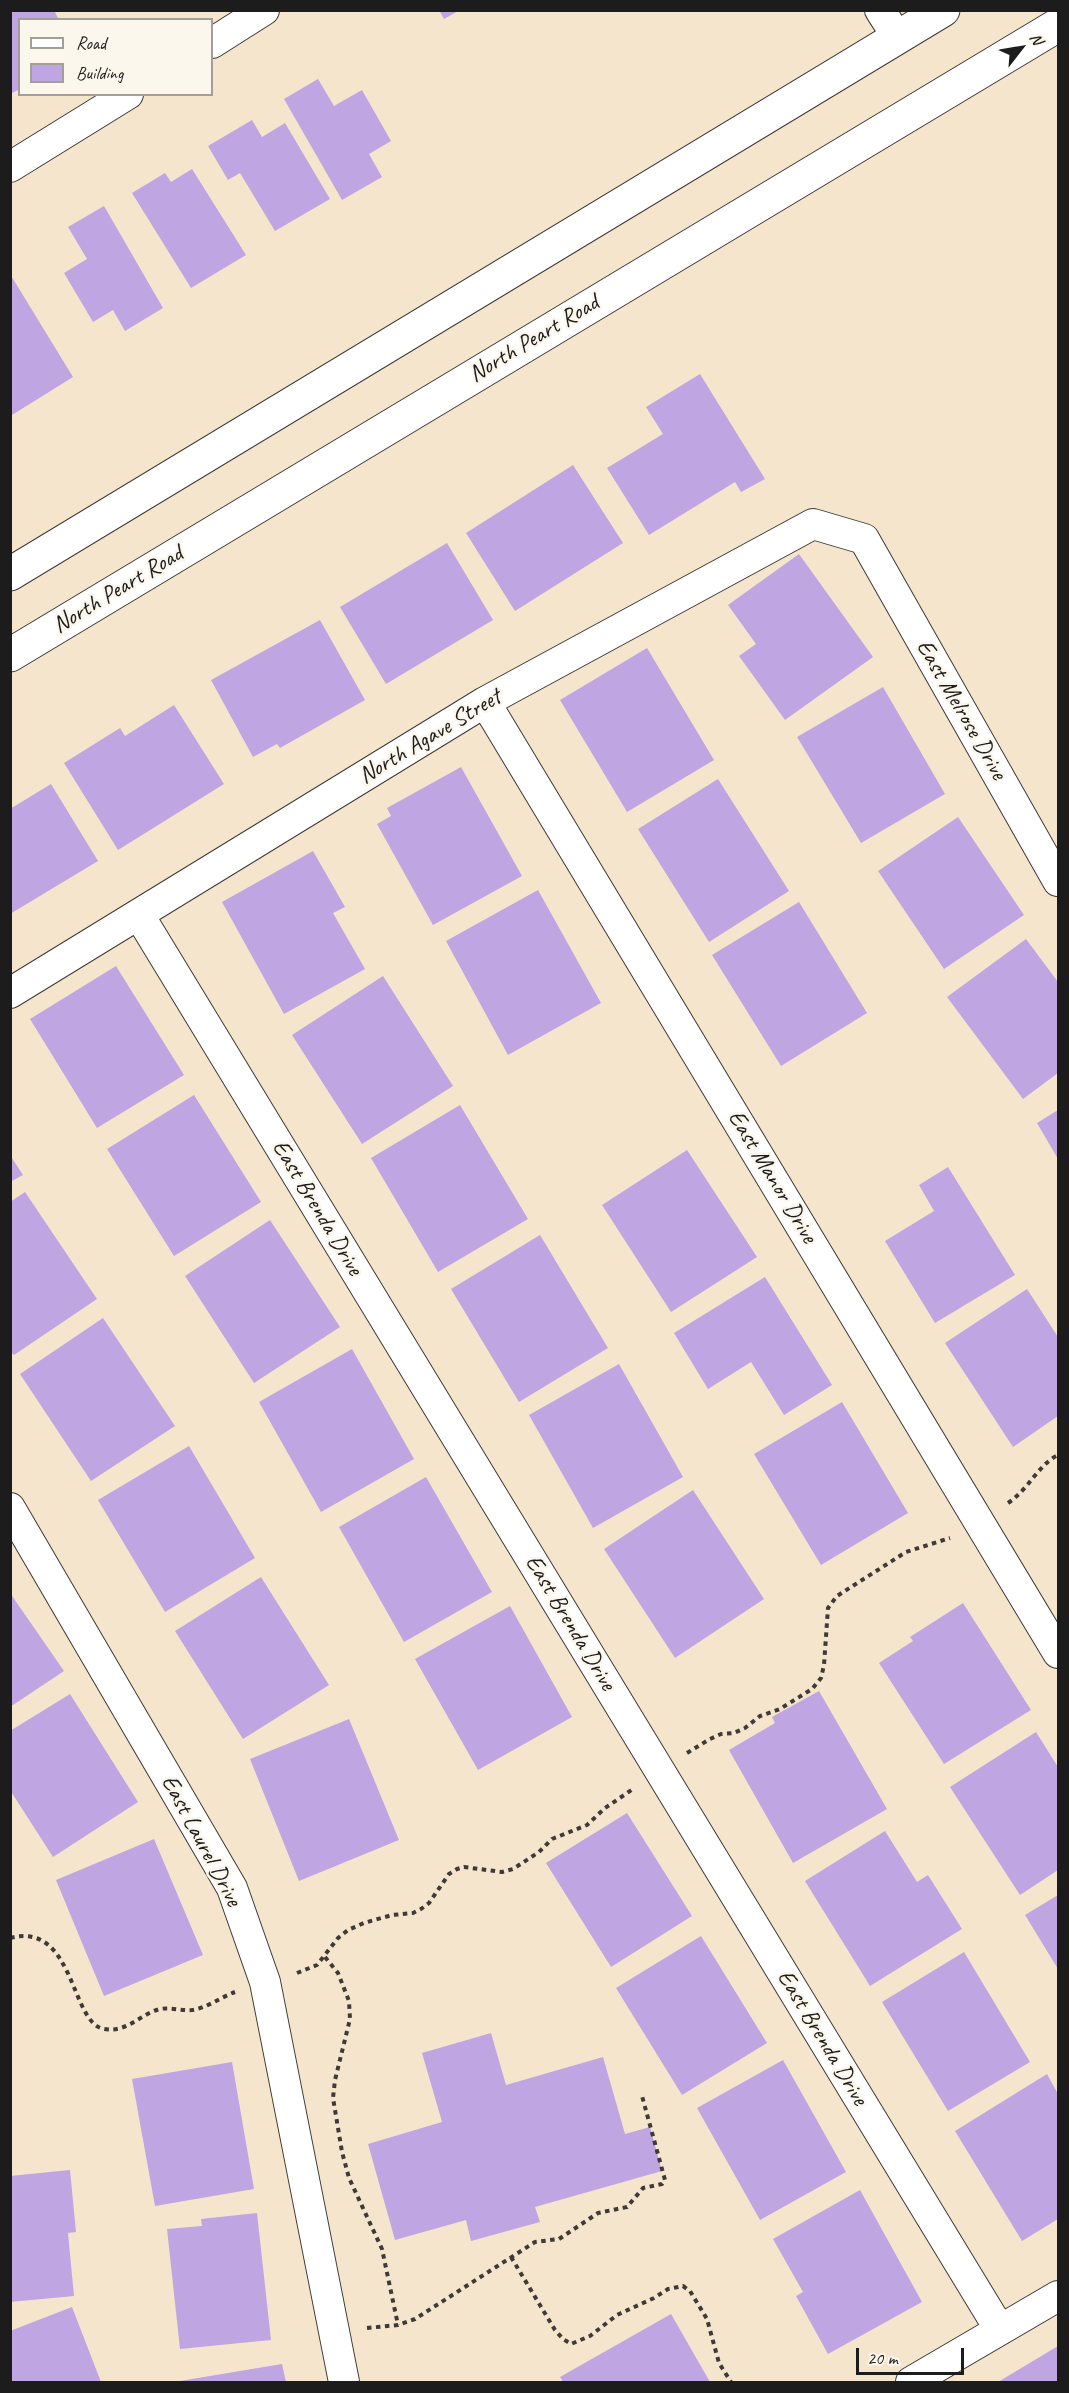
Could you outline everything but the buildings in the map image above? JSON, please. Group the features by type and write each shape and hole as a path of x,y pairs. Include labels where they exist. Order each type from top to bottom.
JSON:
{"street":[{"path":"213,42 264,10"},
{"path":"880,10 898,38"},
{"path":"10,574 943,10"},
{"name":"North Peart Road","path":"10,655 1059,26"},
{"path":"10,167 125,96"},
{"name":"North Agave Street","path":"10,993 485,702 813,524 864,539"},
{"name":"East Melrose Drive","path":"864,539 1059,881"},
{"name":"East Manor Drive","path":"485,702 1059,1653"},
{"name":"East Brenda Drive","path":"139,915 1000,2330"},
{"name":"East Laurel Drive","path":"10,1508 232,1887 265,1982 344,2382"},
{"path":"911,2382 1059,2296"}],"path":[{"path":"10,1938 26,1935 42,1941 58,1956 73,1980 88,2018 94,2025 103,2029 127,2026 160,2009 193,2010 219,1998 317,1965 338,1938 348,1930 392,1915 422,1910 449,1874 457,1869 464,1867 502,1872 513,1869 539,1852 552,1839 587,1825 605,1808 711,1739 721,1734 734,1734 760,1716 780,1709 812,1689 821,1678 828,1608 837,1596 906,1552 950,1538 1021,1495 1048,1461 1059,1455"},
{"path":"325,1957 338,1973 349,2001 350,2019 335,2079 333,2098 342,2152 349,2178 382,2249 398,2325"},
{"path":"334,2331 398,2325 415,2319 535,2242 559,2239 598,2213 627,2207 643,2188 662,2184 665,2180 642,2096"},
{"path":"511,2257 555,2330 562,2339 571,2344 590,2336 617,2315 668,2289 683,2286 690,2290 707,2319 719,2363 731,2382"}]}
